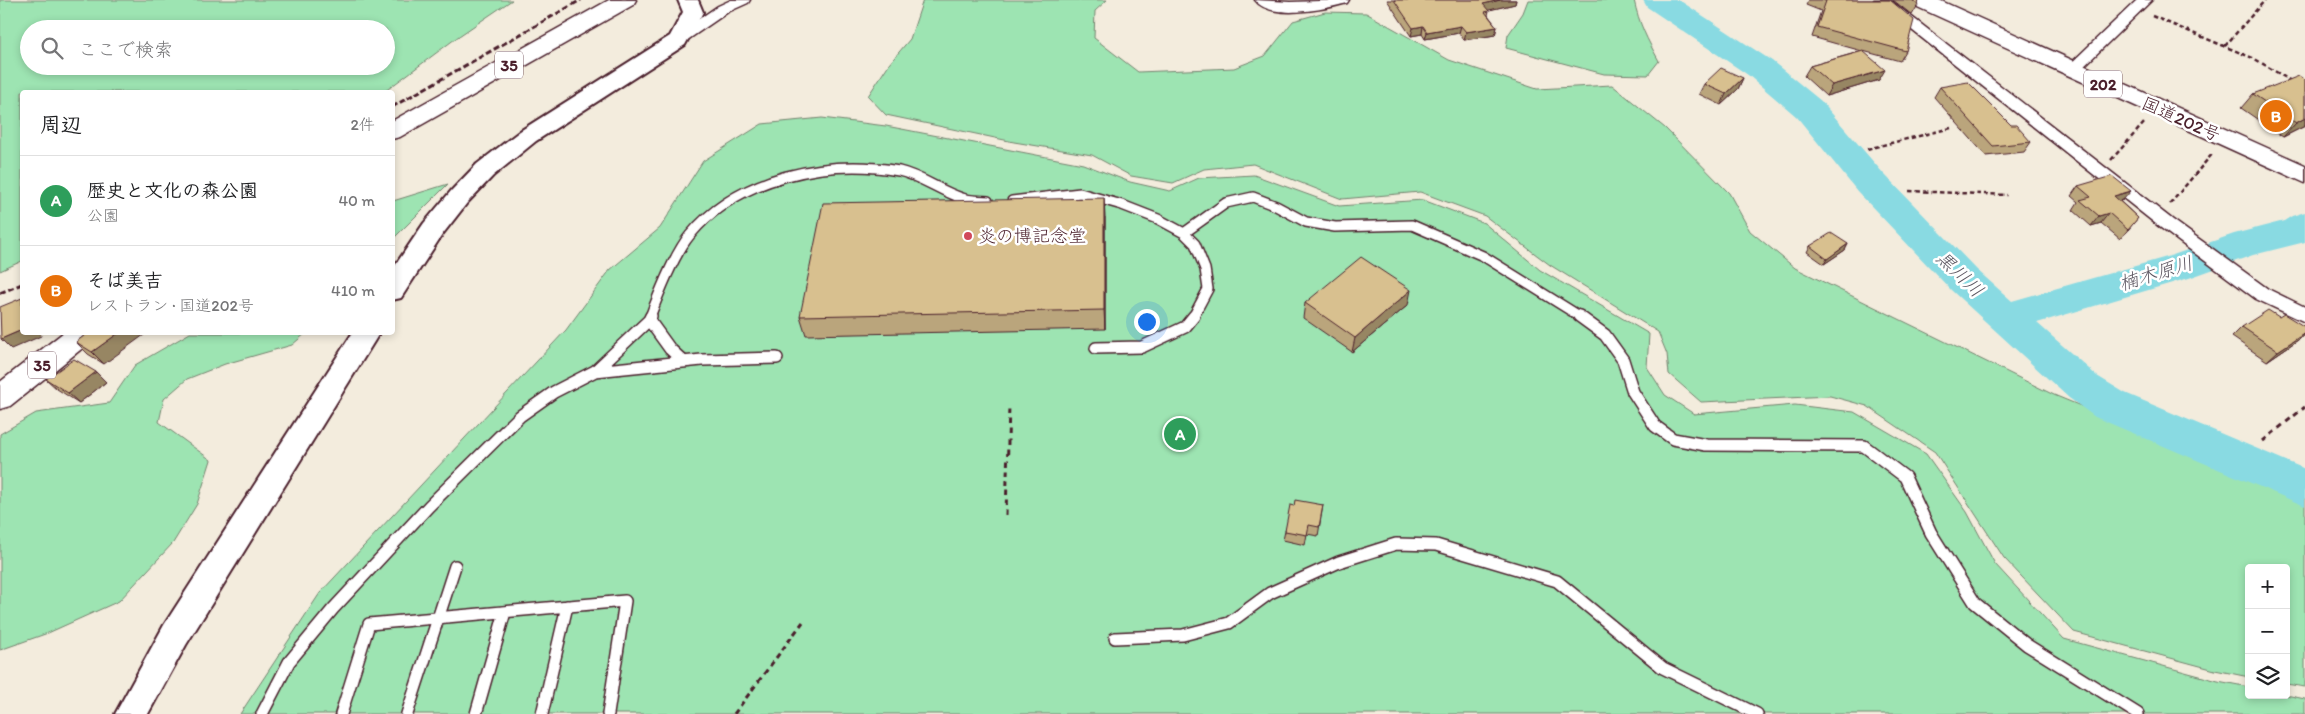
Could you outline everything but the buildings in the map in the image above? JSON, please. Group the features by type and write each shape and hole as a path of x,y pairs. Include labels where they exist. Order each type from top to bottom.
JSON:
{"highway":[{"name":"35","path":"395,129 625,0"},
{"name":"国道202号","path":"1920,0 2295,171"},
{"name":"35","path":"0,398 80,335"}],"street":[{"path":"678,40 693,12 688,0"},
{"path":"395,286 432,229 459,196 485,170 528,136 723,9 743,0"},
{"path":"1262,0 1270,6 1298,6 1342,0"},
{"path":"1880,0 2166,224 2262,294 2305,316"},
{"path":"2072,70 2145,0"},
{"path":"131,714 175,635 365,335"}],"lane":[{"path":"262,714 289,662 333,609 429,506 520,416 554,392 595,371 650,320 662,285 690,236 719,206 756,187 792,175 840,167 873,167 902,172 963,199 1000,202 1080,193 1122,205 1158,219 1184,233 1195,244 1205,269 1208,289 1197,311 1185,328 1142,347 1096,348"},
{"path":"1184,233 1226,203 1253,197 1276,206 1306,222 1335,227 1412,225 1483,256 1584,319 1605,335 1622,360 1633,392 1655,426 1673,439 1706,445 1864,446 1905,477 1931,533 1975,604 2027,645 2138,714"},
{"path":"650,320 670,349 684,362"},
{"path":"595,371 684,362 777,358"},
{"path":"1115,638 1183,634 1229,622 1270,593 1339,562 1396,544 1436,545 1557,582 1663,668 1757,714"},
{"path":"407,714 455,566"},
{"path":"341,714 369,624 625,601 608,714"},
{"path":"542,714 567,606"},
{"path":"476,714 505,612"}],"path":[{"path":"2225,46 2265,0"},
{"path":"2151,16 2255,59 2292,80"},
{"path":"2106,166 2148,119"},
{"path":"1867,148 1951,128"},
{"path":"2170,204 2218,147"},
{"path":"1909,191 2007,194"},
{"path":"1006,515 1009,405"},
{"path":"2263,441 2305,407"},
{"path":"734,714 803,622"}],"green space":[{"path":"0,0 512,0 459,36 387,90 20,90 20,262 0,271"},
{"path":"923,0 1107,0 1095,11 1094,38 1138,72 1234,68 1265,56 1293,21 1325,12 1366,13 1449,60 1537,89 1612,85 1665,128 1729,193 1750,231 1795,268 2054,395 2305,498 2305,687 2290,685 2290,564 2245,564 2245,676 2215,670 2074,632 2004,558 1935,452 1867,406 1830,396 1701,402 1669,374 1667,354 1658,332 1550,265 1485,216 1420,192 1342,199 1253,164 1204,169 1173,183 1131,176 1092,155 1014,142 886,115 868,96 889,64 910,39"},
{"path":"1528,0 1634,0 1638,17 1659,61 1648,75 1604,74 1506,48 1508,35 1523,13"},
{"path":"822,118 886,126 1083,164 1130,182 1170,191 1199,178 1254,175 1339,206 1423,200 1484,223 1540,270 1649,334 1647,367 1665,395 1694,414 1795,405 1854,412 1926,454 1967,512 1995,564 2064,639 2218,681 2245,686 2245,699 2290,699 2290,696 2305,699 2305,714 240,714 320,593 566,330 610,270 660,228 703,161 762,124"},
{"path":"448,184 395,237 395,200"},
{"path":"187,335 304,335 292,345 225,364 187,379 164,399 159,422 211,460 197,504 173,543 119,601 48,633 0,650 0,434 36,413 109,403 135,365"}],"waterway":[{"name":"黒川川","path":"1658,0 1760,68 1809,109 1870,182 1964,280 2083,387 2110,405 2305,488"},
{"name":"楠木原川","path":"2006,317 2176,268 2247,243 2295,232 2305,225"}],"railway":[{"path":"395,105 581,0"},
{"path":"0,293 20,285"}],"place":[{"name":"そば美吉","path":"2276,116"},
{"name":"炎の博記念堂","path":"968,236"},
{"name":"歴史と文化の森公園","path":"1180,434"}]}
